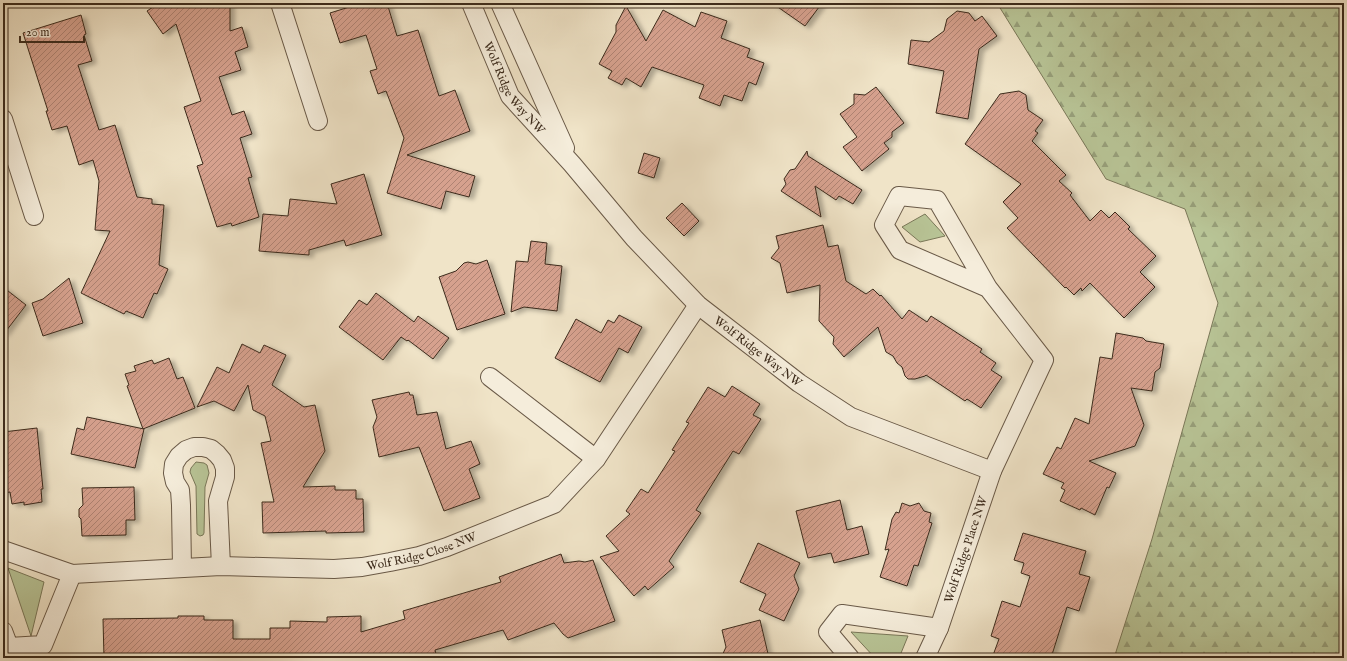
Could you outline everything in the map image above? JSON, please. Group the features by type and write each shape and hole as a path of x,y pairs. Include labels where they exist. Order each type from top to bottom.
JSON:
{"street":[{"path":"280,3 318,121"},
{"name":"Wolf Ridge Way NW","path":"471,3 510,96 572,164 634,238 698,305 798,383 851,417 992,471"},
{"name":"Wolf Ridge Way NW","path":"500,3 572,164"},
{"path":"3,119 34,216"},
{"path":"899,196 937,200 988,288 900,250 884,225 899,196"},
{"name":"Wolf Ridge Place NW","path":"925,658 939,628 992,471 1044,360 988,288"},
{"name":"Wolf Ridge Close NW","path":"3,550 72,574 221,566 334,569 362,567 419,556 446,547 554,504 596,458 698,305"},
{"path":"490,377 596,458"},
{"path":"182,568 180,490 175,482 173,473 174,464 179,456 186,450 194,447 203,447 214,451 222,460 225,468 225,477 218,501 221,566"},
{"path":"3,631 9,647 43,645 72,574"},
{"path":"850,658 828,632 842,614 939,628"}],"green space":[{"path":"997,3 1344,3 1344,658 1114,658 1152,539 1218,303 1185,209 1106,179"},
{"path":"925,214 945,236 920,242 902,227"},
{"path":"196,462 207,465 209,473 205,487 204,533 200,536 197,534 196,486 190,472 191,468"},
{"path":"8,568 44,582 31,636"},
{"path":"851,632 908,636 899,658 875,658"}],"building":[{"path":"159,3 230,3 230,31 242,27 248,47 235,52 241,70 219,77 232,115 244,111 252,134 240,138 252,177 248,178 259,217 232,226 231,223 217,227 197,166 203,164 184,107 201,101 176,24 163,34 147,11"},
{"path":"362,3 387,3 397,36 418,30 439,96 455,90 470,131 407,155 475,176 469,197 446,191 441,209 387,193 404,138 386,91 378,94 370,71 377,69 366,35 340,43 330,13"},
{"path":"772,3 822,3 805,26"},
{"path":"626,6 646,41 663,10 695,27 701,12 727,21 721,38 750,49 747,57 764,63 756,85 749,82 742,101 724,95 720,106 699,98 704,85 652,67 641,87 626,78 622,85 608,78 612,71 599,64 616,32 616,25"},
{"path":"957,11 969,13 975,21 982,16 997,36 979,49 968,119 936,113 944,71 908,64 911,40 929,42 944,31 947,19"},
{"path":"81,15 86,34 84,35 92,61 78,65 99,130 115,125 137,197 152,199 152,204 164,205 159,265 168,269 157,294 154,293 143,318 126,311 124,314 81,293 110,231 95,230 99,181 93,160 79,165 67,126 52,130 46,111 48,111 23,33"},
{"path":"876,87 904,123 892,132 892,137 884,143 889,149 862,171 843,147 857,137 840,114 854,104 854,94 865,95"},
{"path":"1019,91 1026,95 1028,110 1043,120 1035,131 1038,133 1032,141 1066,175 1059,181 1072,193 1070,195 1090,221 1101,210 1109,218 1115,212 1130,227 1128,229 1156,256 1140,272 1155,287 1124,318 1090,283 1082,291 1081,288 1074,295 1066,287 1065,288 1007,228 1018,218 1003,202 1021,184 965,144 1000,94"},
{"path":"807,151 808,156 862,190 853,204 839,196 836,200 815,186 821,217 781,191 786,184 784,179 790,170 795,169"},
{"path":"644,153 660,158 654,178 638,173"},
{"path":"364,174 382,235 346,246 344,240 309,250 309,255 259,251 263,214 288,216 290,199 337,204 331,184"},
{"path":"682,203 699,221 684,236 666,218"},
{"path":"823,225 828,247 838,245 846,281 866,294 873,289 880,296 881,295 902,319 909,310 927,322 931,316 982,349 980,352 996,363 991,370 1002,377 981,408 967,399 965,401 926,375 915,379 908,379 905,376 902,367 897,363 893,356 886,352 878,327 844,357 833,344 834,337 819,321 820,285 787,293 780,263 771,258 779,248 776,236"},
{"path":"531,241 547,243 545,264 562,266 557,311 524,307 511,312 516,261 528,262"},
{"path":"487,260 505,314 457,330 439,277 456,271 464,263 468,262 476,264"},
{"path":"69,278 83,323 43,336 32,303 43,299"},
{"path":"3,287 26,305 3,335"},
{"path":"376,293 414,322 418,316 449,338 433,359 408,340 407,341 401,337 383,360 339,327 359,300 367,305"},
{"path":"619,315 642,327 628,353 619,348 600,382 555,358 576,319 601,333 608,320 614,323"},
{"path":"1116,333 1164,344 1160,368 1155,372 1152,391 1131,388 1144,425 1135,446 1089,461 1116,473 1109,488 1107,487 1095,515 1081,508 1080,510 1060,501 1065,490 1061,488 1064,483 1043,474 1057,447 1061,449 1075,418 1089,424 1100,357 1112,359"},
{"path":"242,344 260,353 264,345 286,355 272,385 304,407 315,405 325,451 303,487 335,486 335,490 356,490 356,499 363,499 364,532 326,533 326,531 263,533 262,502 274,502 261,443 271,441 265,416 253,410 248,385 234,411 214,401 197,407 217,367 229,373"},
{"path":"169,358 177,379 183,377 195,408 143,429 127,386 129,385 125,374 136,371 134,366 152,360 154,364"},
{"path":"732,386 760,404 753,415 761,419 739,454 733,451 696,510 701,513 669,561 674,567 648,590 645,586 634,596 600,557 619,551 606,536 630,514 626,511 641,489 648,493 675,451 672,450 689,423 686,422 708,387 725,397"},
{"path":"409,392 410,395 413,395 417,415 437,412 446,449 471,441 480,464 469,469 480,498 444,511 419,447 379,457 373,427 377,417 372,400"},
{"path":"87,417 144,429 135,468 71,454 77,428 84,430"},
{"path":"37,428 43,489 41,489 42,502 24,505 24,502 12,504 10,492 3,493 3,432"},
{"path":"134,487 135,520 126,520 126,535 82,536 79,509 83,505 82,488"},
{"path":"840,500 847,530 862,526 869,554 834,563 831,553 808,558 796,511"},
{"path":"902,503 910,506 919,503 924,511 931,513 929,522 932,523 918,566 914,565 907,586 880,577 889,549 885,550 892,519 896,512 899,513"},
{"path":"1023,533 1086,551 1079,574 1090,577 1079,611 1067,607 1051,658 992,658 999,639 991,636 1002,601 1020,607 1030,576 1021,573 1024,563 1014,560"},
{"path":"758,543 800,563 794,576 799,589 784,621 759,610 766,594 740,582"},
{"path":"561,554 564,563 593,560 615,621 568,638 554,623 508,640 503,630 435,650 437,658 104,658 103,619 178,618 178,616 204,616 204,620 233,620 233,639 270,639 270,628 290,628 290,621 327,622 327,617 361,616 361,632 405,619 403,611 501,582 499,577"},
{"path":"760,620 769,658 721,658 726,647 722,630"}],"waterway":[{"path":"1340,658 1344,653"}]}
